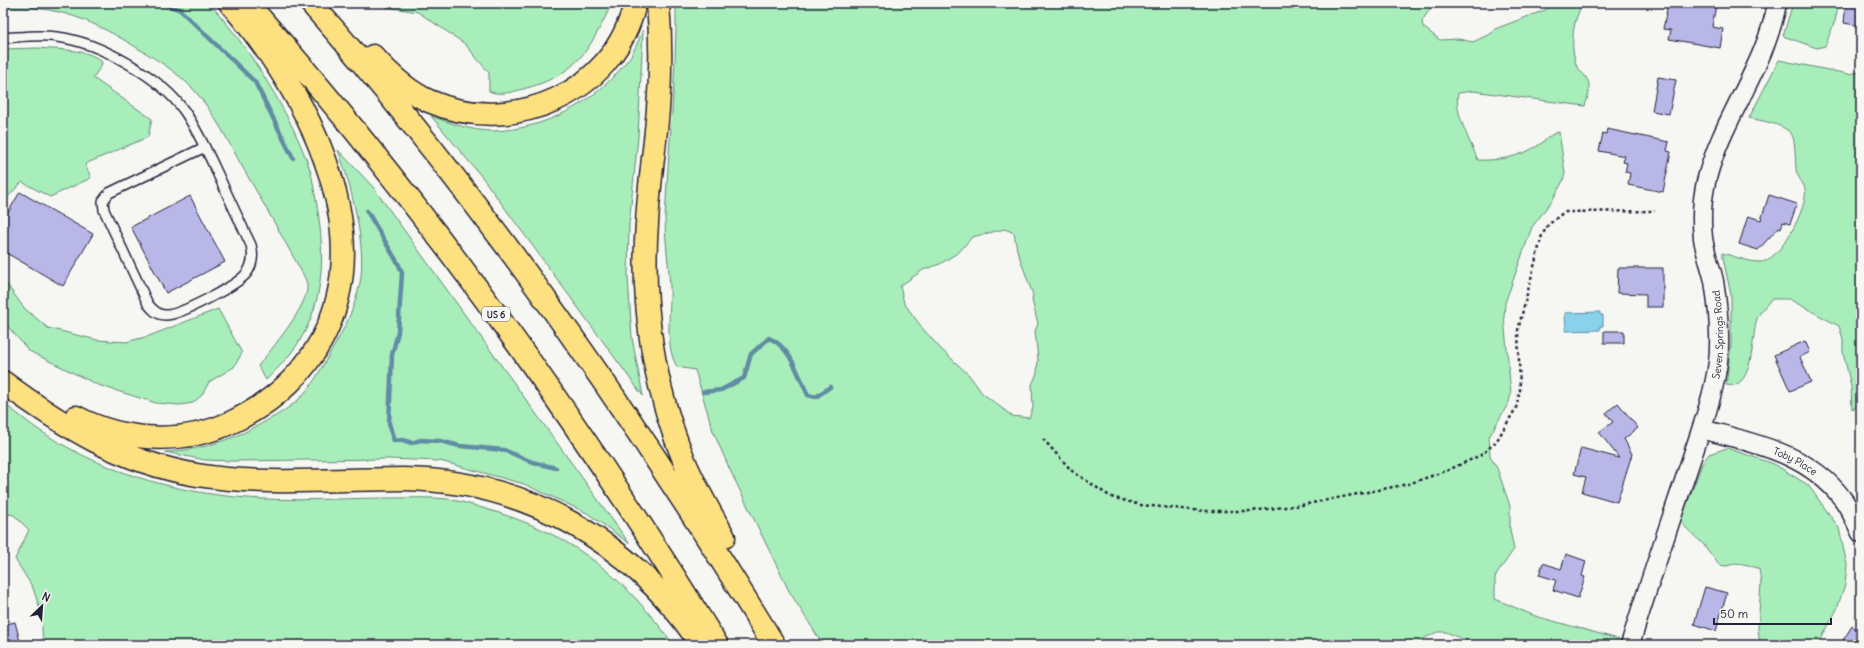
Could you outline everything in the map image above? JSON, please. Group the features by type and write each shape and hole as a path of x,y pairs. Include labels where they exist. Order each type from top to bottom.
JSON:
{"highway":[{"path":"3,368 52,402 93,425 140,437 171,437 214,429 255,410 290,382 310,360 318,347 337,302 343,255 339,217 329,174 316,137 288,82 260,41 230,3"},
{"name":"US 6","path":"247,3 341,112 487,300 608,473 717,645"},
{"path":"311,3 433,151 501,238 566,328 668,476 774,645"},
{"path":"328,3 391,76 409,89 444,107 466,112 494,115 527,110 562,97 576,88 602,66 612,53 628,24 635,3"},
{"path":"658,3 660,34 658,108 649,190 646,255 647,307 654,360 668,412 684,460 705,504 746,574 771,624 779,645"},
{"path":"3,382 49,415 92,439 139,460 177,471 238,480 406,479 448,482 489,490 531,503 587,531 625,559 665,596 702,645"}],"street":[{"name":"Seven Springs Road","path":"1630,645 1641,608 1702,429 1716,378 1719,336 1713,280 1703,239 1702,215 1708,177 1719,146 1767,42 1778,3"},
{"name":"Toby Place","path":"1702,429 1774,450 1811,467 1819,473 1842,498 1861,532"}],"lane":[{"path":"3,38 45,36 59,37 86,43 107,52 158,84 174,99 196,129 251,245 253,260 246,274 234,284 176,314 161,315 152,309 148,304 104,210 102,201 109,193 204,147"}],"path":[{"path":"1043,439 1072,471 1111,497 1141,505 1204,511 1250,511 1302,505 1408,484 1446,471 1481,455 1496,442 1516,408 1520,390 1518,330 1542,235 1548,225 1564,212 1655,211"}],"green space":[{"path":"3,3 209,3 224,20 253,60 281,105 302,149 310,170 319,217 322,251 320,285 311,317 304,333 292,352 266,380 258,366 280,339 296,315 306,293 307,283 208,107 193,89 174,72 106,30 74,16 41,9 23,7 3,8"},
{"path":"380,3 612,3 588,48 569,68 541,83 515,91 497,93 489,91 489,73 465,44 418,12 386,7"},
{"path":"676,3 1434,3 1422,21 1423,27 1440,40 1458,39 1473,42 1492,33 1495,29 1545,10 1556,3 1583,3 1573,31 1573,54 1576,64 1589,85 1589,92 1585,106 1473,91 1458,93 1457,101 1460,118 1478,160 1495,160 1512,157 1536,147 1552,135 1559,132 1565,173 1563,181 1553,199 1532,227 1505,303 1504,317 1511,394 1509,402 1489,437 1490,456 1497,468 1510,506 1510,530 1514,549 1495,577 1495,599 1535,616 1622,640 1620,645 1476,645 1446,632 1437,632 1421,640 1419,645 823,645 789,591 730,470 713,431 695,370 677,367 673,358 669,338 670,287 665,220 676,30","holes":["1005,229 1014,233 1017,250 1033,295 1032,300 1038,324 1035,331 1038,359 1037,373 1032,385 1033,408 1029,418 1012,416 982,393 969,375 940,348 923,329 904,303 900,286 923,270 940,264 959,252 972,237"]},
{"path":"1793,3 1839,3 1835,21 1825,46 1817,48 1783,36"},
{"path":"643,30 638,137 629,224 628,277 632,338 643,396 482,177 431,116 453,124 484,131 531,126 549,120 584,102 613,77 631,55"},
{"path":"38,48 81,52 96,57 102,62 93,78 152,119 148,137 85,164 91,178 50,197 22,182 3,202 3,49"},
{"path":"1779,60 1848,74 1861,72 1861,404 1852,409 1851,386 1843,352 1843,339 1839,326 1789,299 1771,299 1761,311 1755,327 1747,372 1742,380 1735,385 1726,385 1731,345 1731,295 1722,253 1755,262 1768,260 1784,244 1798,220 1805,197 1805,189 1796,169 1794,144 1790,132 1776,124 1749,118"},
{"path":"338,150 373,187 629,543 587,513 524,484 440,461 388,459 233,461 205,460 165,452 192,449 231,438 256,427 280,413 298,400 308,389 335,345 348,320 355,302 362,268 360,234 353,198"},
{"path":"3,279 24,308 48,328 97,340 126,342 149,336 218,309 242,353 234,367 209,382 202,395 193,403 180,405 156,403 98,385 29,351 3,321"},
{"path":"3,403 42,432 93,460 121,471 177,488 236,497 281,500 376,498 448,499 480,507 527,523 576,548 598,564 637,600 656,621 674,645 43,645 41,613 33,588 15,559 29,530 14,515 3,513"},
{"path":"1727,448 1774,464 1808,485 1839,528 1847,565 1845,584 1837,609 1818,645 1760,645 1758,629 1761,582 1759,569 1749,565 1736,563 1727,566 1719,565 1704,545 1680,522 1702,464 1709,454"}],"water":[{"path":"1600,312 1600,315 1603,315 1603,326 1600,326 1600,330 1566,331 1565,313"}],"building":[{"path":"1672,3 1706,3 1716,5 1712,27 1723,29 1720,48 1669,39 1671,30 1663,29 1668,4 1672,5"},
{"path":"1846,3 1861,3 1861,26 1844,23"},
{"path":"1658,77 1676,80 1669,114 1652,111"},
{"path":"1607,129 1669,142 1667,151 1671,152 1663,192 1628,185 1630,173 1625,172 1627,163 1623,162 1625,156 1599,151 1603,133 1606,134"},
{"path":"20,192 93,234 63,286 3,251 3,221"},
{"path":"1769,195 1797,204 1790,224 1783,222 1781,228 1779,227 1758,250 1739,244 1748,216 1761,220"},
{"path":"190,196 225,262 166,293 131,227"},
{"path":"1618,268 1663,268 1663,307 1646,307 1646,294 1617,293"},
{"path":"1604,331 1624,331 1624,343 1604,343"},
{"path":"1805,341 1810,352 1800,357 1811,382 1790,391 1774,355"},
{"path":"1618,403 1638,428 1624,439 1632,454 1617,502 1582,492 1586,477 1574,474 1581,448 1619,458 1599,432 1613,422 1606,413"},
{"path":"1566,554 1586,561 1582,576 1585,577 1578,598 1553,590 1556,580 1539,575 1543,563 1561,569"},
{"path":"1705,587 1727,593 1716,631 1694,624"},
{"path":"15,622 21,645 3,645 3,625"},
{"path":"1852,626 1861,632 1861,645 1840,645"}],"waterway":[{"path":"164,3 180,10 255,82 293,158"},
{"path":"367,211 399,265 402,273 398,332 392,355 389,423 394,441 403,440 412,443 420,440 440,441 460,446 504,450 532,462 556,468"},
{"path":"703,392 721,390 744,378 751,354 769,338 777,342 793,362 808,395 816,397 830,387"}]}
